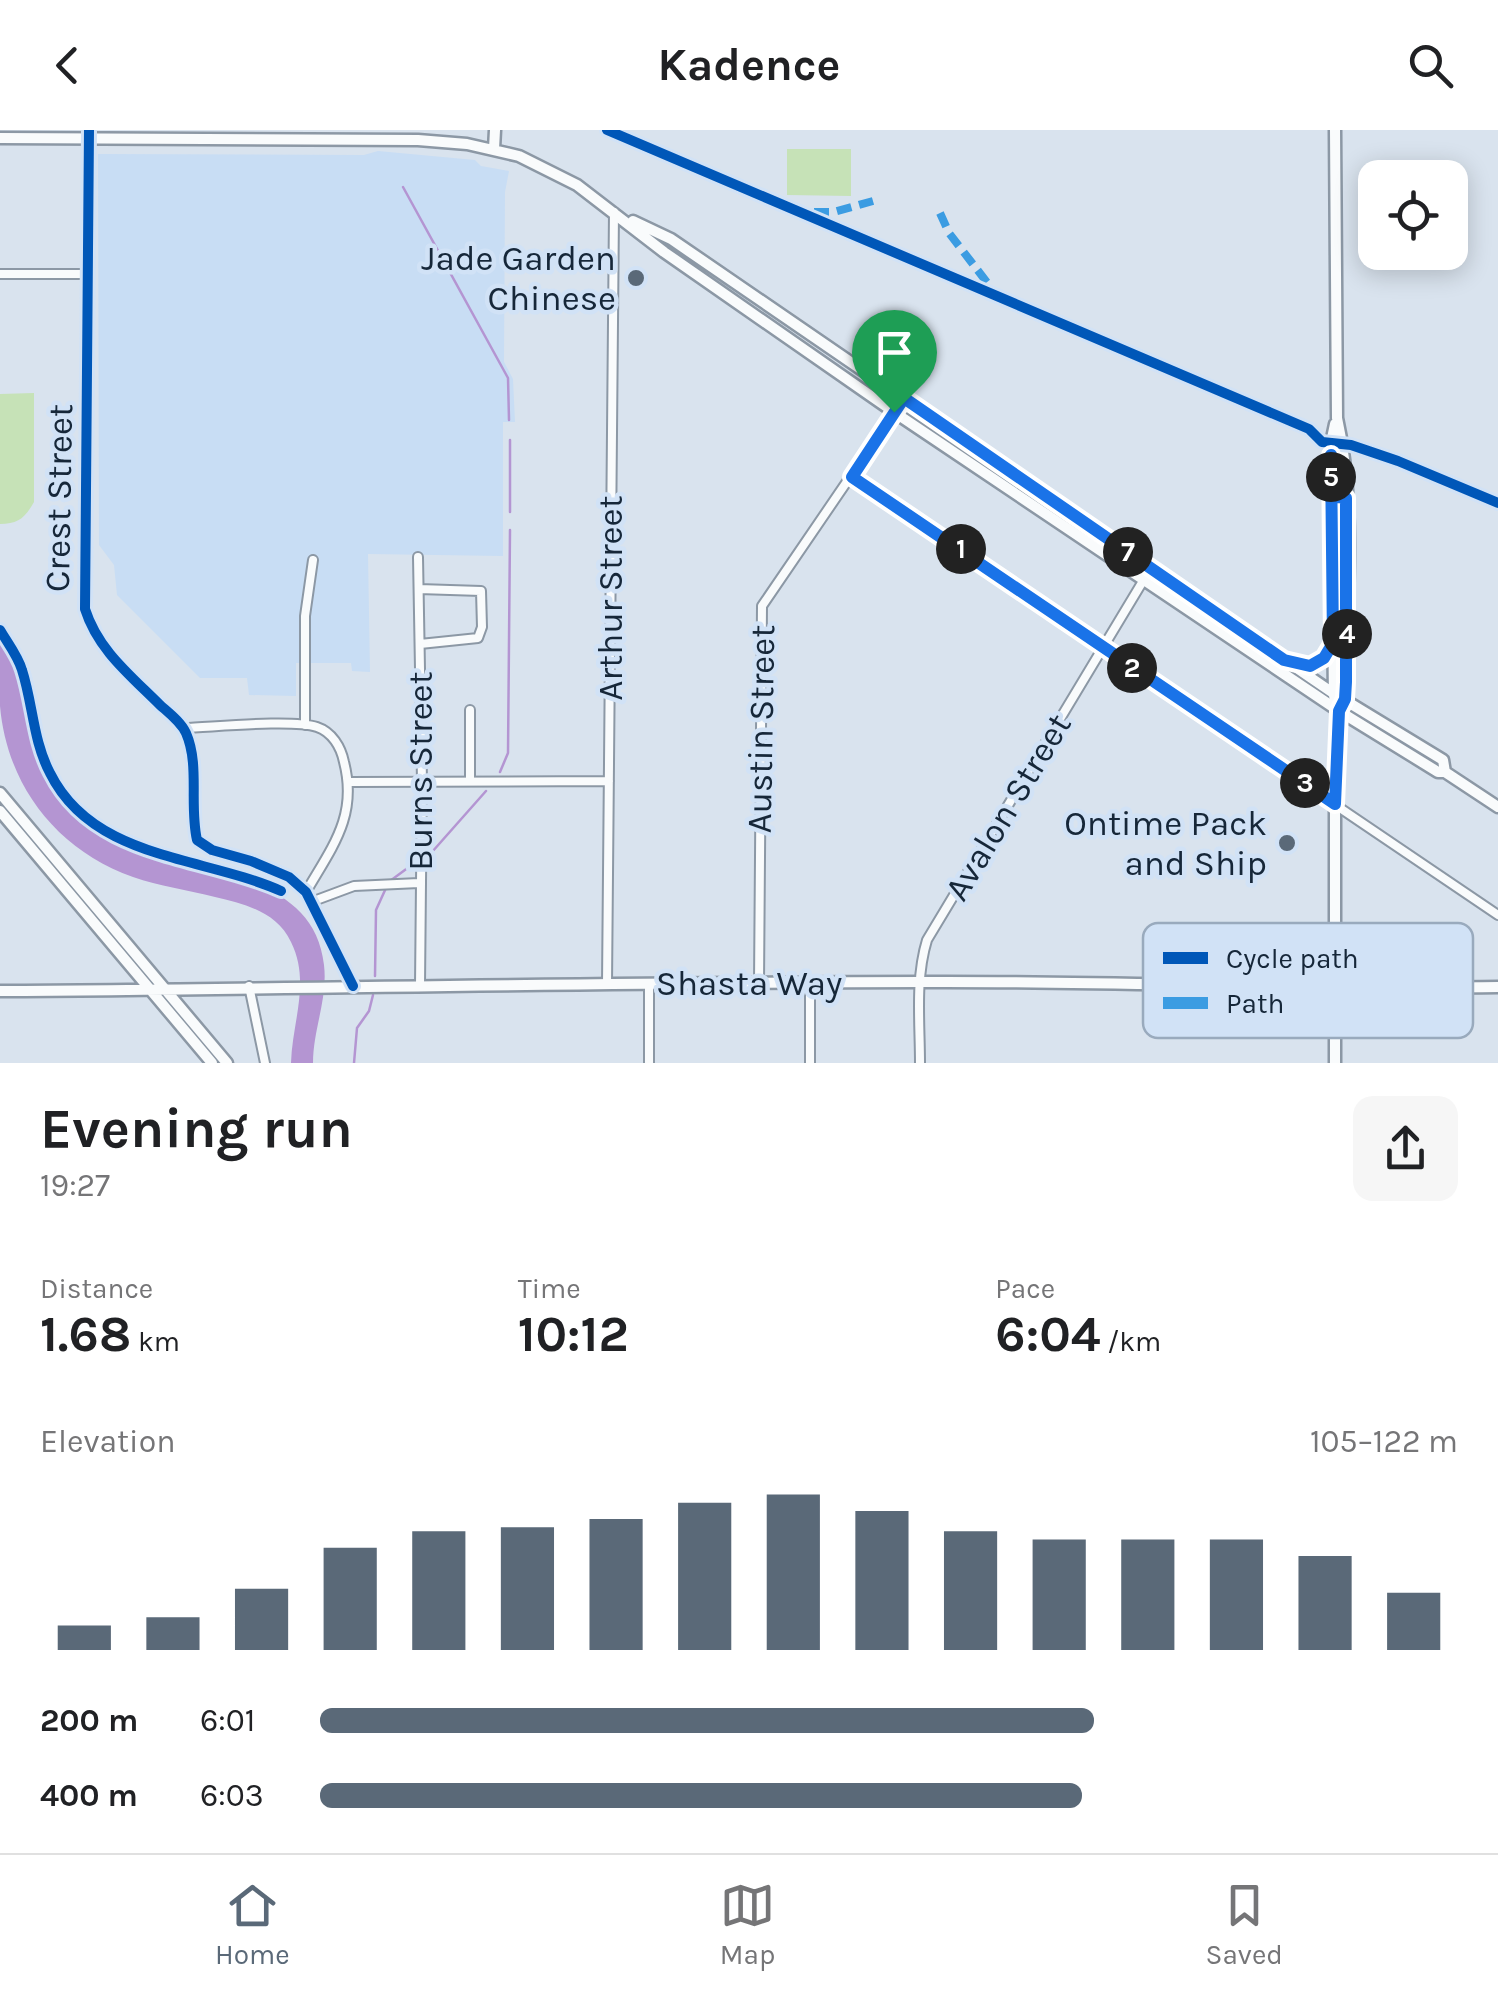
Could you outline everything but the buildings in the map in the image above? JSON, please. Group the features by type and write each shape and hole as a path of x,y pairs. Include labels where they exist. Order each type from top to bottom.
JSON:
{"main road":[{"path":"494,149 495,130"},
{"path":"1335,923 1339,711 1333,693 1331,455 1336,418 1336,130"},
{"path":"0,138 89,134 418,140 494,149 546,168 577,185 664,252 894,412 1339,711 1498,806"},
{"path":"614,212 670,240 1284,660 1442,760 1445,772"},
{"path":"1336,418 1343,446 1348,575 1345,699 1339,711"},
{"path":"1331,455 1338,497 1346,498"},
{"path":"1331,504 1341,537 1342,575 1348,575"},
{"path":"1331,539 1337,546 1339,590 1347,610"},
{"path":"1284,660 1310,666 1324,658 1333,643"},
{"path":"0,793 226,1063"},
{"path":"0,811 212,1063"},
{"name":"Shasta Way","path":"0,991 326,985 920,982 1143,985"},
{"name":"Shasta Way","path":"1473,987 1498,987"}],"street":[{"name":"Crest Street","path":"89,134 85,609 93,633 105,650 184,728"},
{"name":"Arthur Street","path":"607,984 614,212"},
{"path":"0,274 88,274"},
{"name":"Austin Street","path":"759,983 762,606 904,398"},
{"path":"852,477 1498,914"},
{"name":"Burns Street","path":"418,558 420,985"},
{"path":"306,725 304,616 313,560"},
{"name":"Avalon Street","path":"920,1063 920,982 927,940 1151,568"},
{"path":"419,588 480,591 482,627 478,638 420,644"},
{"path":"470,710 470,780"},
{"path":"306,892 338,837 348,810 349,782 342,754 331,734 306,725 184,728 192,750 192,818 197,840 212,850 252,861 289,878 306,892 353,986"},
{"path":"349,782 609,781"},
{"path":"312,902 354,886 420,884"},
{"path":"810,983 810,1063"},
{"path":"649,1063 650,984"},
{"path":"249,986 265,1063"}],"shaded area":[{"path":"378,151 475,160 481,166 509,171 505,192 504,362 513,379 515,422 503,422 503,556 368,554 370,672 352,671 351,663 296,663 296,696 249,695 247,678 200,678 117,595 114,565 99,545 98,154 364,155"},
{"path":"0,636 21,677 51,785 75,817 104,838 140,852 257,885 289,902 312,928 325,978 313,1063 291,1063 300,972 291,942 277,923 249,906 143,880 106,865 59,832 41,811 13,763 5,735 0,706"}],"green space":[{"path":"787,149 851,149 851,196 787,195"},
{"path":"34,393 34,502 20,519 0,524 0,394"}],"waterway":[{"path":"403,187 508,378 509,420"},
{"path":"510,440 510,512"},
{"path":"500,772 508,753 510,530"},
{"path":"432,852 486,791"},
{"path":"390,881 413,864"},
{"path":"375,976 376,910 386,888"},
{"path":"354,1063 357,1028 369,1011 373,995"}],"marked path":[{"path":"814,212 834,212 873,201"},
{"path":"940,213 949,233 989,285"}],"cycle path":[{"path":"89,130 85,609 107,649 186,733 192,758 197,840 212,850 289,877 306,892 353,986"},
{"path":"607,130 1309,429 1322,442 1351,445 1398,461 1498,503"},
{"path":"0,630 22,670 44,761 69,802 93,823 121,839 281,891"}],"place":[{"name":"Jade Garden Chinese","path":"636,278"},
{"name":"Ontime Pack and Ship","path":"1287,843"}],"route":[{"path":"904,398 1284,660 1310,666 1324,658 1333,643 1331,455 1338,497 1346,498 1348,547 1346,682 1345,699 1339,711 1335,804 852,477 894,412 904,398"}]}
